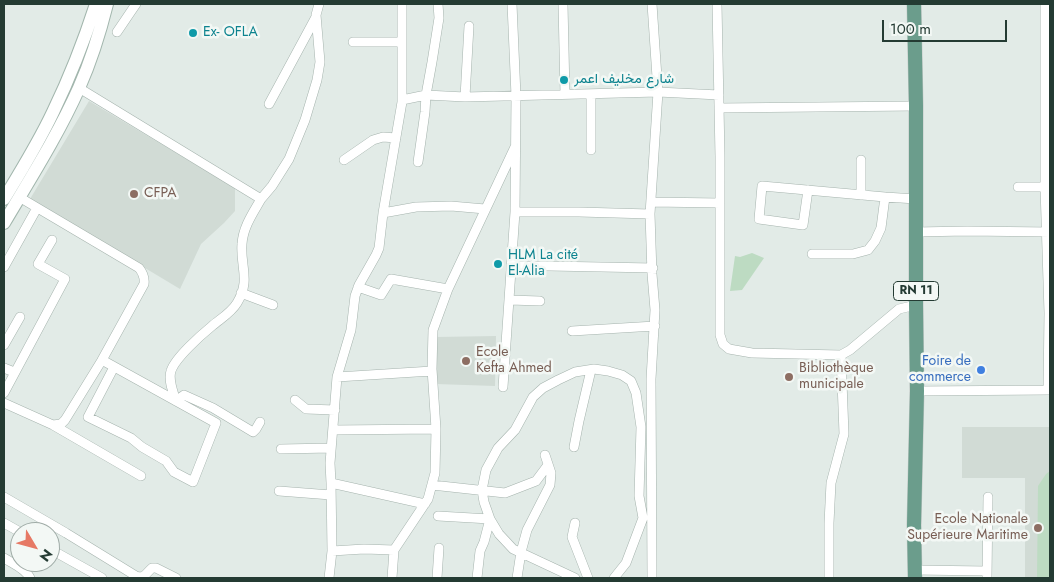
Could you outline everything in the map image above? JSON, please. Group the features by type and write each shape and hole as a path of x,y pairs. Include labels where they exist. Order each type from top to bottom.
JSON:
{"main road":[{"path":"4,199 53,112 78,57 96,4"},
{"path":"4,223 58,129 79,88 107,4"},
{"name":"RN 11","path":"914,4 917,392 914,525 915,574"}],"street":[{"path":"117,32 136,4"},
{"path":"269,104 316,17 320,4"},
{"path":"329,578 332,551 330,463 338,377 351,330 355,296 379,248 402,100 402,4"},
{"path":"418,162 426,95 439,18 438,4"},
{"path":"503,387 515,212 516,96 512,4"},
{"path":"563,4 565,94"},
{"path":"652,4 658,92 650,214 655,326 652,379 652,578"},
{"path":"716,4 719,95 720,335 723,344 729,348 752,353 841,354 850,350 899,309 916,305"},
{"path":"917,392 1049,390 1048,63 1045,4"},
{"path":"176,401 171,383 171,372 176,361 207,330 230,312 237,303 245,282 243,236 249,220 261,199 272,186 289,159 307,112 320,62 316,17"},
{"path":"465,97 468,26"},
{"path":"353,42 401,42"},
{"path":"79,88 261,199"},
{"path":"402,100 426,95 465,97 658,92 719,95"},
{"path":"591,94 592,150"},
{"path":"719,108 916,106"},
{"path":"344,160 373,140 383,137 396,138"},
{"path":"392,578 394,550 428,499 435,473 436,429 432,371 433,330 448,289 515,147"},
{"path":"861,160 861,195"},
{"path":"1018,187 1047,181"},
{"path":"808,190 803,225 759,219 762,186 808,190 861,195 885,198 916,199"},
{"path":"19,197 139,268 144,278 144,284 102,360 65,420 61,424 53,425"},
{"path":"812,254 853,254 868,250 875,241 880,228 885,198"},
{"path":"651,202 720,203"},
{"path":"383,213 416,207 451,206 485,209"},
{"path":"4,267 38,208"},
{"path":"515,212 650,214"},
{"path":"916,232 1049,232"},
{"path":"4,393 65,279 38,264 52,240"},
{"path":"512,266 653,268"},
{"path":"358,287 381,295 391,279 448,289"},
{"path":"241,293 273,305"},
{"path":"510,300 540,301"},
{"path":"4,344 20,317"},
{"path":"572,331 655,326"},
{"path":"829,578 831,482 844,434 841,354"},
{"path":"102,360 216,423 193,482 174,472 166,461 131,438 88,417 114,367"},
{"path":"4,368 14,372"},
{"path":"575,578 513,549 490,519 482,490 486,470 498,448 515,430 533,398 543,388 558,380 575,372 594,369 622,375 631,381 636,394 641,427 639,496 643,518 626,563 614,578"},
{"path":"574,447 591,370"},
{"path":"338,377 432,371"},
{"path":"176,401 184,395 213,408 252,432 256,430 260,422"},
{"path":"295,400 306,409 335,410"},
{"path":"4,403 53,425 141,476"},
{"path":"333,430 436,429"},
{"path":"281,448 331,448"},
{"path":"517,578 520,552 527,530 550,485 551,473 545,455"},
{"path":"432,485 505,493 536,481 548,465"},
{"path":"331,484 425,504"},
{"path":"639,487 652,486"},
{"path":"279,491 331,494"},
{"path":"4,497 136,576 141,578 152,568 156,568 176,578"},
{"path":"915,574 987,575 988,497"},
{"path":"438,516 490,519"},
{"path":"476,578 480,551 490,519"},
{"path":"575,523 572,537 588,578"},
{"path":"437,578 440,548"},
{"path":"332,551 394,550"},
{"path":"60,555 102,578"},
{"path":"4,558 24,570 30,578"}],"shaded area":[{"name":"CFPA","path":"89,101 235,188 235,211 201,244 180,289 30,199"},
{"name":"Ecole Kefta Ahmed","path":"496,336 495,386 436,384 436,337"},
{"name":"Ecole Nationale Supérieure Maritime","path":"962,427 1050,427 1050,578 1025,578 1025,478 962,478"}],"green space":[{"path":"752,253 764,258 742,290 730,291 735,256 740,257"},
{"path":"1050,471 1050,578 1037,578 1038,486"}],"place":[{"name":"Ex- OFLA","path":"193,33"},
{"name":"شارع مخليف اعمر","path":"564,80"},
{"name":"CFPA","path":"134,194"},
{"name":"HLM La cité El-Alia","path":"498,264"},
{"name":"Ecole Kefta Ahmed","path":"466,361"},
{"name":"Foire de commerce","path":"981,370"},
{"name":"Bibliothèque municipale","path":"789,377"},
{"name":"Ecole Nationale Supérieure Maritime","path":"1038,528"}]}
